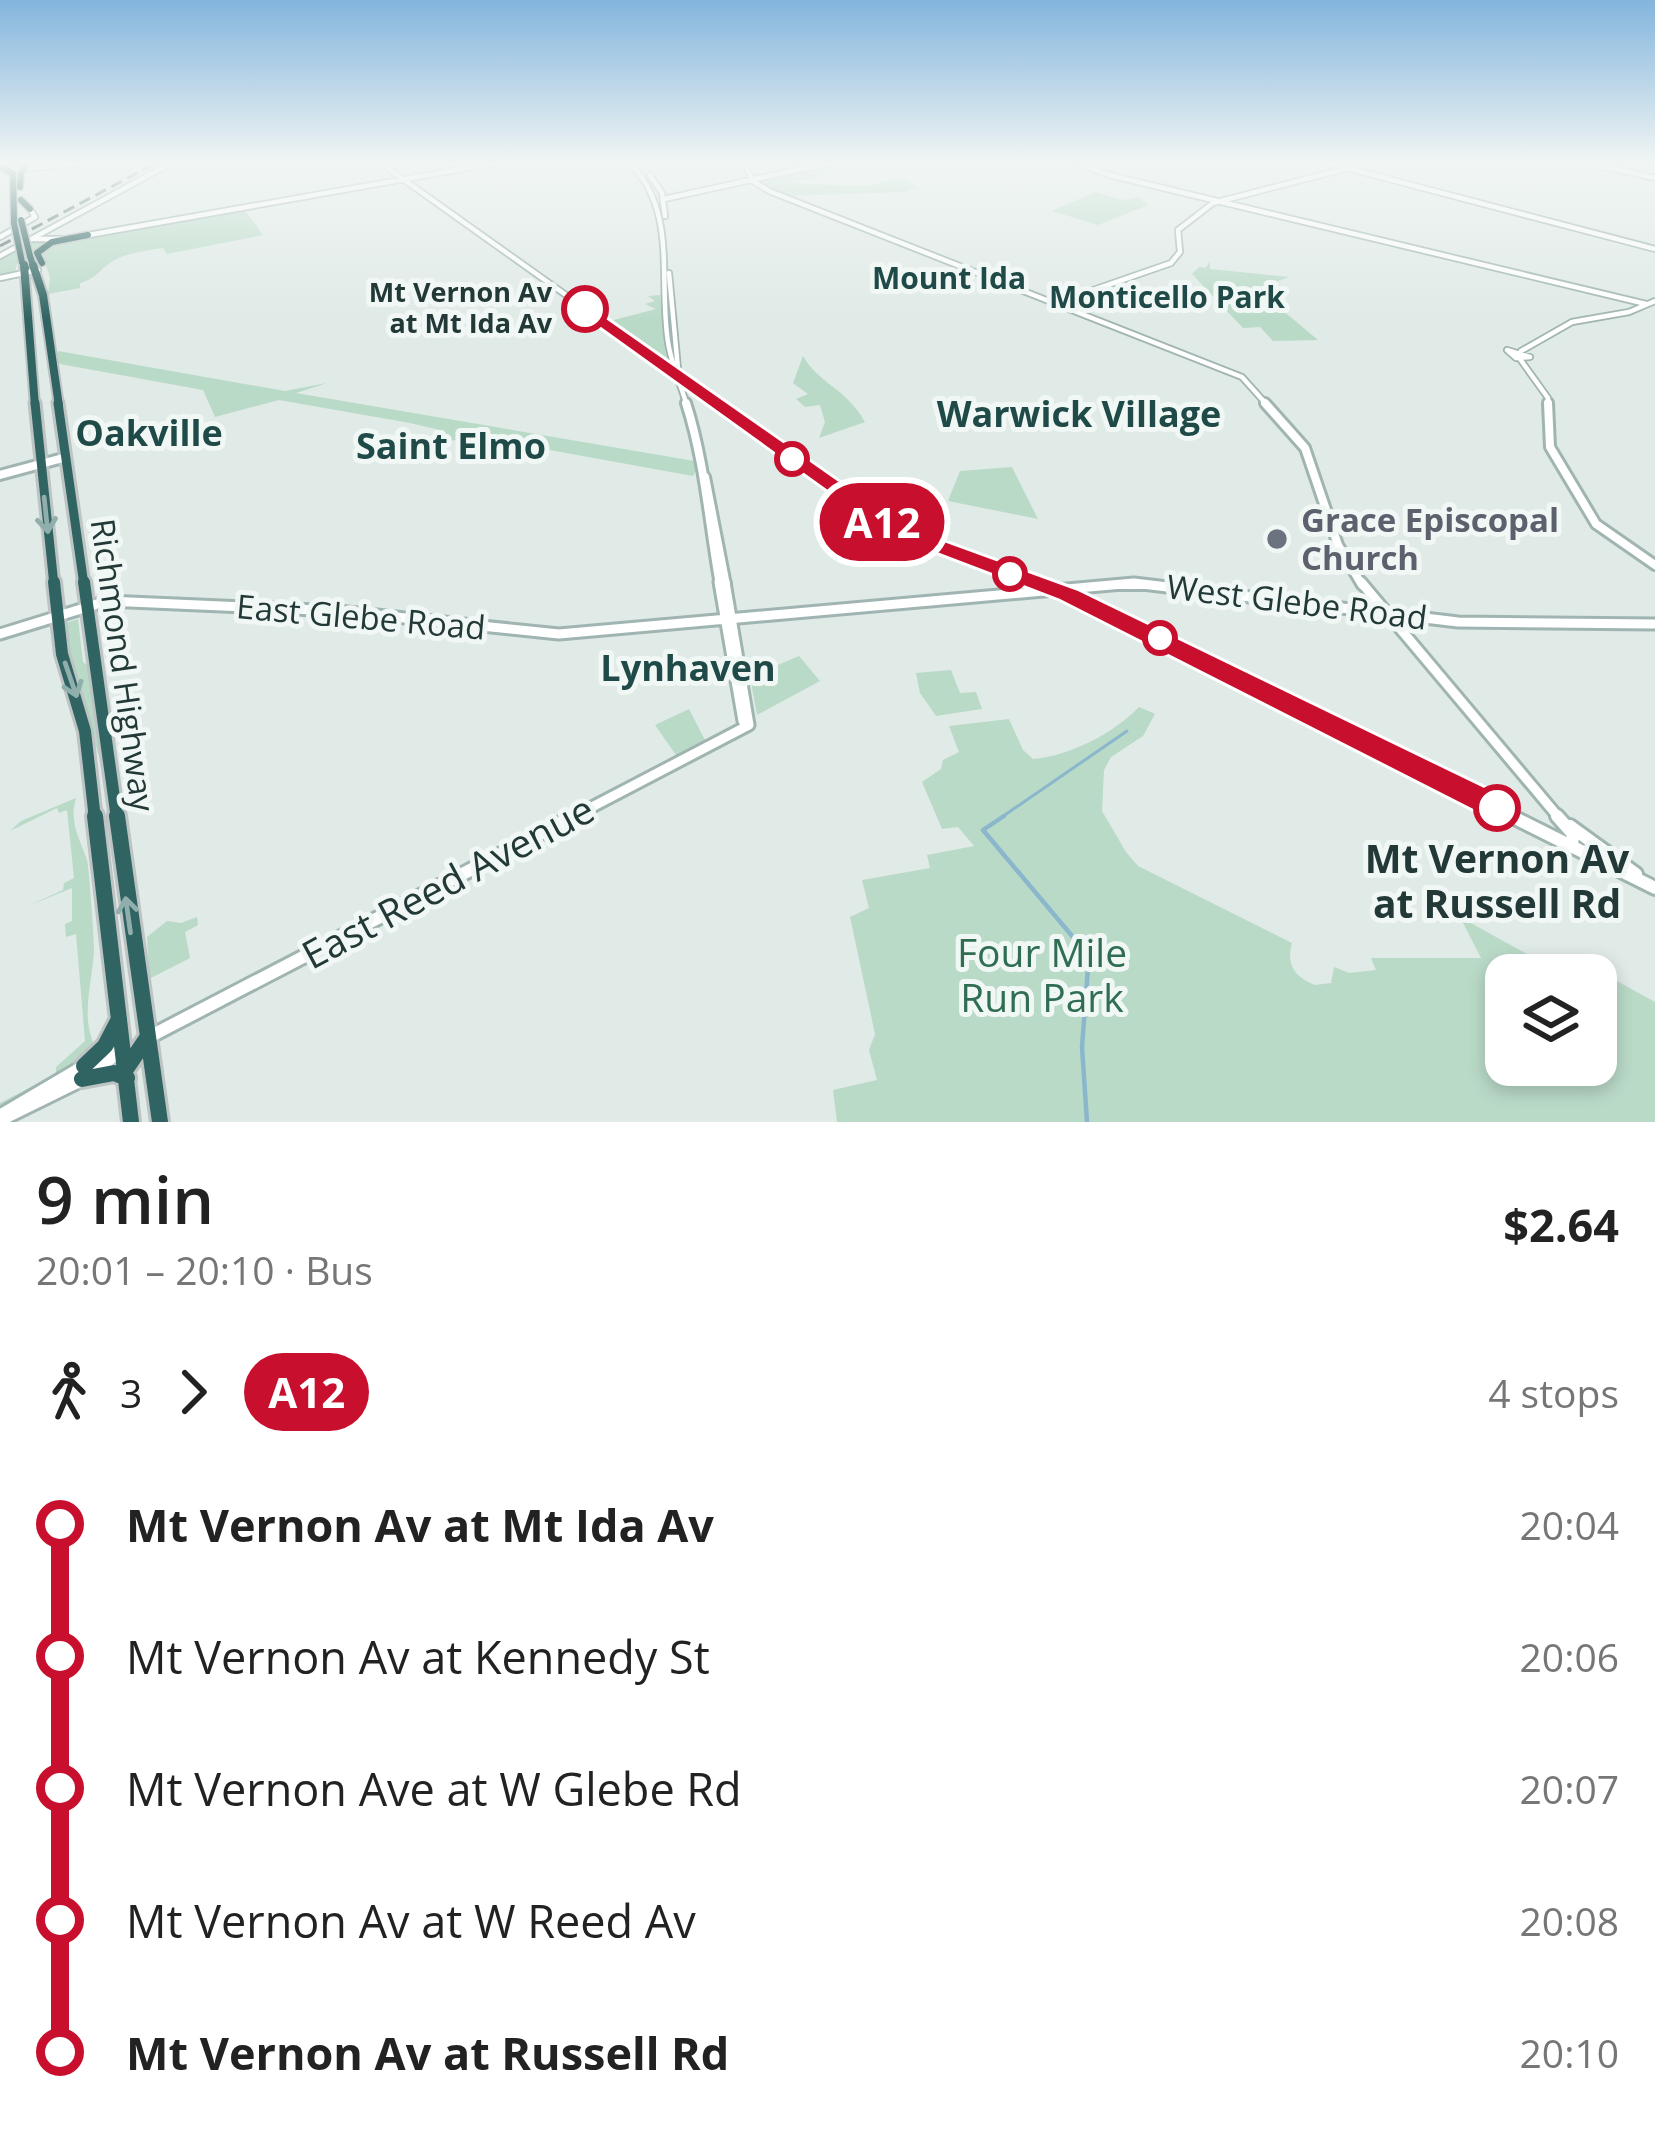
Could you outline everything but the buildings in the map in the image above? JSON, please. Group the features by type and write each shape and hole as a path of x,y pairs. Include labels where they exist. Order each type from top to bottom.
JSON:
{"highway":[{"path":"16,214 17,221"},
{"path":"17,221 18,214"},
{"name":"Richmond Highway","path":"17,221 25,264 57,615 65,665 85,731 121,1017 132,1051 152,1070 160,1122"},
{"path":"43,295 46,278 38,251 52,242 88,236"},
{"path":"14,273 25,264"},
{"name":"Richmond Highway","path":"25,264 38,270 43,295 84,606 132,1051 130,1122"},
{"path":"83,1073 121,1017"},
{"path":"83,1073 114,1073 132,1051"}],"street":[{"path":"0,237 35,214"},
{"path":"0,256 76,214"},
{"path":"30,239 88,236 208,214"},
{"path":"453,214 896,530 1050,588 1655,888"},
{"path":"661,214 674,354 704,456 729,619"},
{"path":"828,214 1241,377 1304,448 1338,545 1382,614 1564,822 1573,834 1572,846"},
{"path":"1056,303 1171,263 1180,252 1178,230 1201,214"},
{"path":"1276,214 1646,304"},
{"path":"1527,214 1655,249"},
{"path":"2,226 17,221"},
{"path":"0,277 25,264 38,270"},
{"path":"0,277 14,273"},
{"path":"1655,301 1629,312 1572,322 1521,355 1548,398 1550,446 1596,524 1655,565"},
{"path":"2,475 63,458"},
{"name":"West Glebe Road","path":"729,619 1050,588 1151,584 1472,622 1655,624"},
{"name":"East Glebe Road","path":"0,634 112,601 317,610 560,634 729,619"},
{"name":"East Reed Avenue","path":"0,1118 748,725 743,721 729,619"},
{"path":"1564,822 1655,888"}],"green space":[{"path":"208,214 248,214 263,235 167,254 163,248 131,254 80,283 80,288 48,294 50,278 42,252 17,264 15,272 0,275 0,259 35,240"},
{"path":"1063,214 1125,214 1098,225"},
{"name":"Monticello Park","path":"1210,261 1210,269 1289,277 1257,289 1318,340 1273,341 1260,327 1243,328 1192,274"},
{"path":"660,295 669,364 610,321 656,309 645,304 655,301 648,296"},
{"path":"58,351 285,391 327,383 296,393 700,462 693,476 477,437 449,441 440,430 279,400 215,417 203,390 60,364 54,362"},
{"path":"803,356 865,422 819,438 825,422 820,405 805,407 796,399 808,394 793,383"},
{"path":"1012,467 1038,519 948,501 960,471"},
{"path":"78,619 100,760 65,641 63,624"},
{"path":"799,656 820,681 757,715 750,677"},
{"path":"951,670 960,693 976,692 982,709 936,716 920,693 916,673"},
{"name":"Four Mile Run Park","path":"1139,707 1155,714 1143,736 1111,757 1104,770 1102,811 1138,866 1292,943 1293,969 1315,985 1331,983 1334,967 1349,973 1376,970 1371,958 1481,958 1460,917 1527,954 1485,954 1485,1086 1617,1086 1617,981 1655,1002 1655,1122 837,1122 833,1090 877,1080 869,1050 875,1034 850,917 869,908 862,880 930,868 927,855 974,846 958,827 942,829 922,782 941,769 943,760 959,752 949,726 1009,719 1023,750 1033,759 1090,742"},
{"path":"689,709 706,742 678,758 655,725"},
{"path":"76,798 74,822 87,860 90,888 94,946 88,1012 97,1049 56,1074 56,1067 85,1041 76,934 66,937 65,924 72,921 72,888 28,906 63,890 64,883 74,878 67,810 59,813 57,808 10,831 21,821"},
{"path":"197,917 198,925 185,932 190,958 149,979 147,937 167,921 181,923"},
{"path":"50,1077 0,1107 0,1103"}],"waterway":[{"path":"999,819 1127,731"},
{"path":"1004,816 983,830 1083,949 1088,968 1082,1047 1087,1122"}],"railway":[{"path":"0,246 60,214"}],"bus line":[{"name":"A12","path":"585,309 896,530 1068,595 1144,630 1497,808"}],"place":[{"name":"Mt Vernon Av at Mt Ida Av","path":"585,309"},
{"name":"Grace Episcopal Church","path":"1277,539"},
{"name":"Mt Vernon Av at Russell Rd","path":"1497,808"}],"district":[{"name":"Mount Ida","path":"949,279"},
{"name":"Monticello Park","path":"1167,298"},
{"name":"Warwick Village","path":"1079,414"},
{"name":"Oakville","path":"149,433"},
{"name":"Saint Elmo","path":"451,446"},
{"name":"Lynhaven","path":"688,668"}]}
